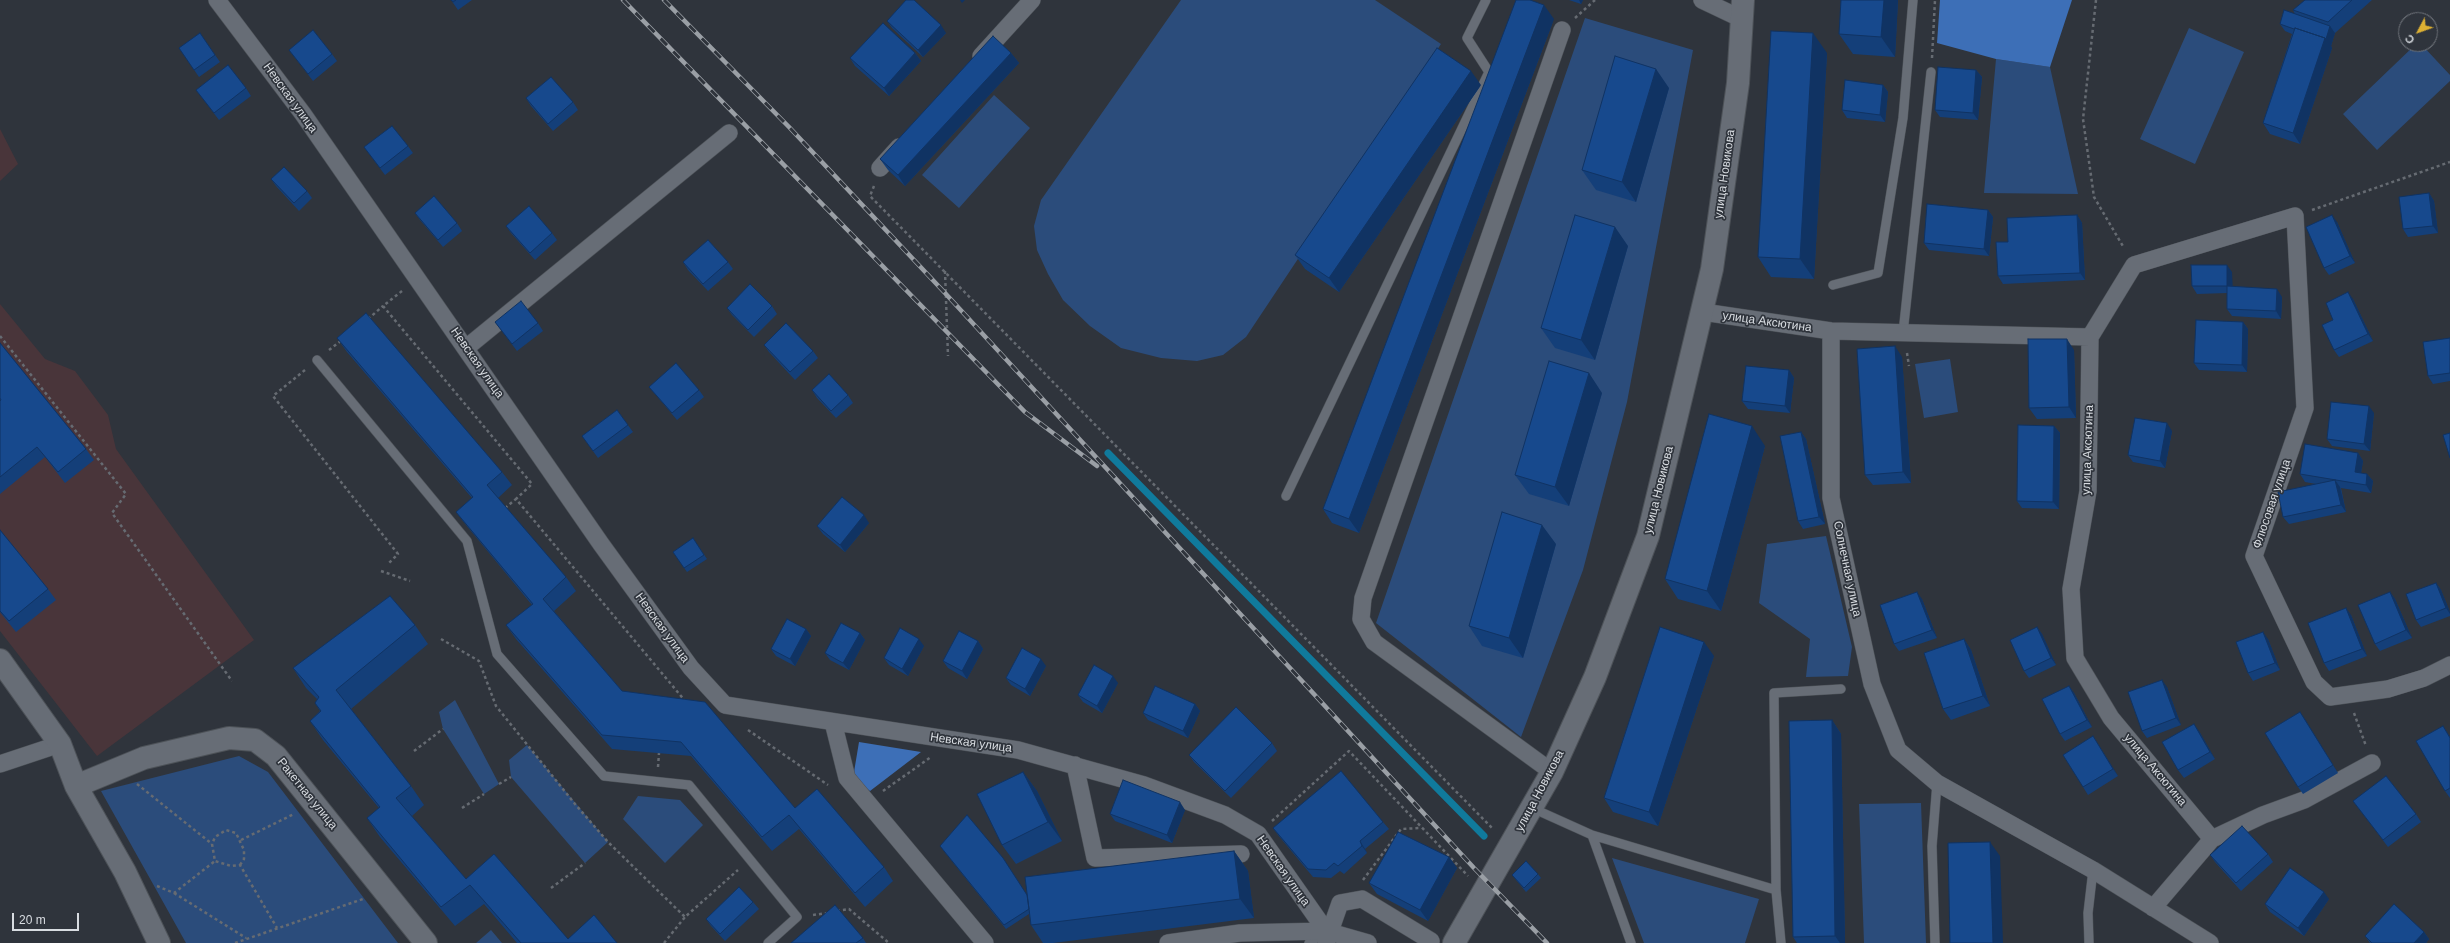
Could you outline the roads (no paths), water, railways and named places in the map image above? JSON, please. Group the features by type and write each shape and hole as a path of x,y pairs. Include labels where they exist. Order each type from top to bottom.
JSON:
{"main road":[{"name":"улица Новикова","path":"1454,943 1552,772 1595,678 1648,536 1703,312 1712,269 1738,83 1742,9"},
{"path":"0,660 60,744 76,786 125,872 159,943"},
{"name":"Ракетная улица","path":"76,786 144,758 230,738 255,740 276,756 386,891 426,943"}],"street":[{"name":"Невская улица","path":"217,0 303,114 601,544 691,668 725,705 1018,750 1144,785 1226,815 1258,834 1327,936"},
{"path":"969,70 1032,0"},
{"path":"1702,0 1742,9"},
{"path":"1552,772 1374,642 1361,619 1363,598 1562,30"},
{"path":"466,348 729,133"},
{"path":"880,168 912,133"},
{"name":"Флюсовая улица","path":"2090,337 2134,265 2295,216 2305,408 2254,556 2314,682 2330,697 2388,689 2424,678 2450,665"},
{"name":"улица Аксютина","path":"1703,312 1831,331 2090,337 2088,491 2071,589 2075,658 2111,718 2212,838"},
{"name":"Солнечная улица","path":"1831,331 1831,498 1872,684 1898,750 1937,783"},
{"path":"833,722 847,778 985,943"},
{"path":"0,764 60,744"},
{"path":"2154,908 2212,838 2263,815 2304,800 2372,763"},
{"path":"1075,766 1095,858 1241,854"},
{"path":"1937,783 2092,870 2210,943"},
{"path":"1327,936 1340,903 1362,899 1431,941 1430,943"},
{"path":"1168,943 1240,933 1327,936 1368,943"}],"lane":[{"path":"1286,496 1489,72 1467,38 1486,0"},
{"path":"1833,285 1878,273 1903,118 1913,0"},
{"path":"1903,333 1931,72"},
{"path":"317,360 467,541 497,654 604,776 689,785 796,917 768,943"},
{"path":"1781,943 1776,890 1774,693 1841,689"},
{"path":"1935,943 1932,846 1937,783"},
{"path":"1532,808 1592,835 1776,890"},
{"path":"1592,835 1631,943"},
{"path":"2089,943 2088,913 2092,870"},
{"path":"1309,943 1327,936"}],"waterway":[{"path":"1108,453 1484,836"}],"railway":[{"path":"623,0 1025,412 1097,466"},
{"path":"664,0 789,127 945,293 1474,868 1547,943"}]}
